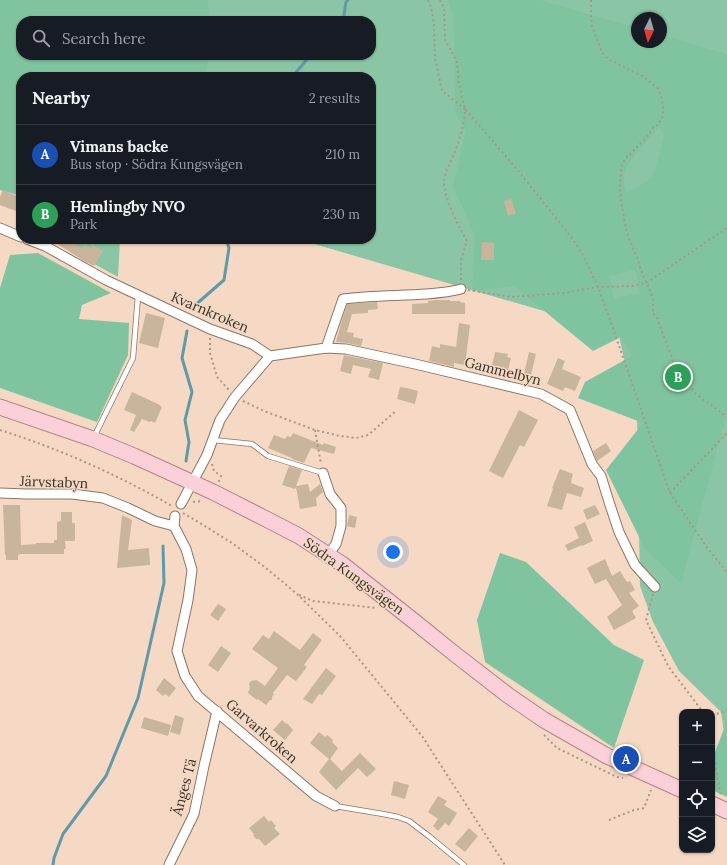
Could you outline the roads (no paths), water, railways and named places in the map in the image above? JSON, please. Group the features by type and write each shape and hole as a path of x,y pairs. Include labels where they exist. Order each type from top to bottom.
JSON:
{"main road":[{"name":"Södra Kungsvägen","path":"0,407 93,439 213,492 299,536 342,564 508,696 544,720 607,756 679,789"}],"street":[{"path":"0,228 16,235"},
{"name":"Kvarnkroken","path":"40,244 138,296 210,329 252,344 270,356"},
{"path":"326,348 343,299 360,296 451,292 461,289"},
{"name":"Gammelbyn","path":"270,356 326,348 346,349 541,394 570,410 592,464 601,476 619,532 635,565 655,587"},
{"path":"174,526 179,510 209,451 220,420 235,397 270,356"},
{"path":"323,473 330,494 341,508 341,526 336,544 328,555"},
{"name":"Järvstabyn","path":"0,494 72,494 103,498 155,521 174,526"},
{"name":"Garvarkroken","path":"174,526 186,549 192,570 188,600 177,651 185,676 198,696 316,796 335,806"},
{"name":"Änges Tä","path":"168,865 194,814 217,712"}],"lane":[{"path":"93,439 133,358 138,296"},
{"path":"213,440 252,444 268,456 323,473"},
{"name":"Garvarkroken","path":"335,806 391,815 409,821 464,865"}],"waterway":[{"path":"344,16 346,2 348,0"},
{"path":"296,72 306,60"},
{"path":"193,307 224,280 229,248 228,244"},
{"path":"186,461 189,442 185,420 192,392 182,358 187,331"},
{"path":"53,865 63,834 106,776 138,698 164,583 163,546"}],"place":[{"name":"Hemlingby NVO","path":"678,377"},
{"name":"Vimans backe","path":"626,759"}]}
